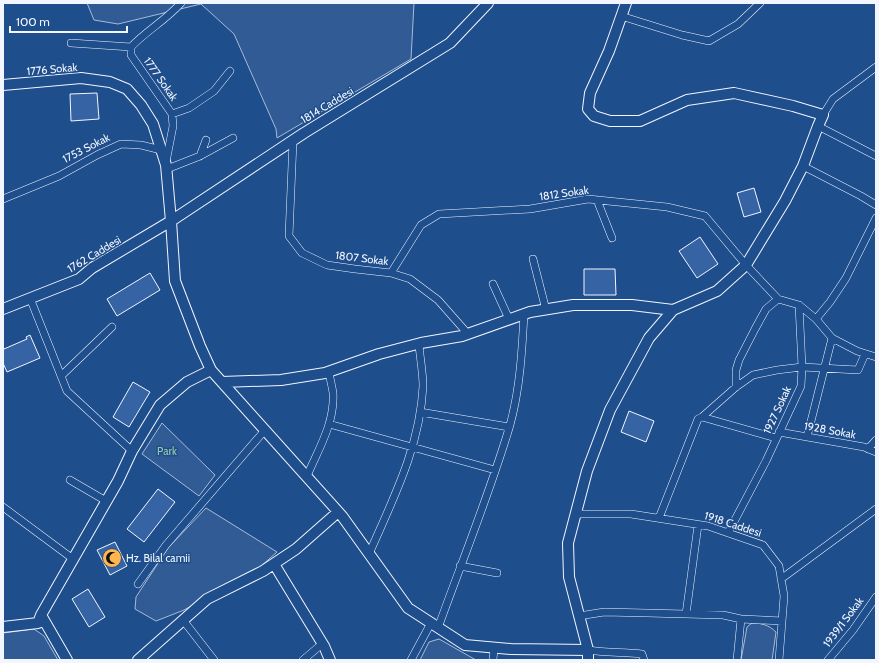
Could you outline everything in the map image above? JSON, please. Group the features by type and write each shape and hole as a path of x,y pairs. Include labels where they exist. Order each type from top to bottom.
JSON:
{"street":[{"path":"71,43 131,47 141,36 181,3"},
{"name":"1814 Caddesi","path":"171,221 293,140 450,43 488,3"},
{"path":"626,3 609,51 590,93 588,110 594,116 610,121 640,121 688,100 734,93 793,106 823,116"},
{"path":"621,16 682,35 709,41 738,24 760,3"},
{"name":"1777 Sokak","path":"131,47 131,55 172,114 173,126 166,167"},
{"path":"588,655 569,577 568,544 587,471 610,410 649,338 673,310 717,291 746,265 785,201 802,166 818,126 833,99 876,67"},
{"path":"172,114 189,108 214,91 230,72"},
{"name":"1776 Sokak","path":"3,85 82,78 110,82 127,89 141,105 153,124 161,150"},
{"path":"818,126 876,156"},
{"path":"166,167 200,156 233,138"},
{"path":"200,156 206,140"},
{"name":"1807 Sokak","path":"293,140 289,236 302,252 327,265 355,270 391,273 410,279 438,300 468,334"},
{"name":"1753 Sokak","path":"3,199 59,176 97,155 121,144 141,145 161,150"},
{"path":"161,150 166,167 175,281 211,370 338,512 408,608 465,645 588,655 601,652 642,654 644,660"},
{"path":"802,166 876,205"},
{"name":"1812 Sokak","path":"391,273 420,225 439,214 530,209 588,199 667,207 705,216 746,265"},
{"path":"597,200 612,238"},
{"path":"816,319 830,302 846,278 876,218"},
{"name":"1762 Caddesi","path":"3,309 79,279 92,268 171,221"},
{"path":"533,260 546,310"},
{"path":"746,265 778,298 799,305 816,319 832,338 857,351 876,357"},
{"path":"493,284 509,319"},
{"path":"30,298 66,391 132,451"},
{"path":"736,387 736,370 739,360 766,309 778,298"},
{"path":"222,382 281,380 328,372 379,354 418,344 468,334 524,314 573,305 632,305 673,310"},
{"name":"1927 Sokak","path":"728,533 766,461 801,386 802,368 799,305"},
{"path":"411,660 435,626 460,566 495,470 509,427 522,362 524,314"},
{"path":"61,376 112,327"},
{"path":"807,437 832,338"},
{"path":"369,554 404,475 418,427 423,385 418,344"},
{"path":"659,518 698,419 736,387 753,375 777,370 825,368 858,370 865,354"},
{"path":"3,627 38,623 41,615 106,501 132,451 160,405 186,382 211,370"},
{"path":"307,476 327,430 331,415 333,394 328,372"},
{"path":"420,412 509,427"},
{"name":"1928 Sokak","path":"702,417 778,435 807,437 864,447 876,452"},
{"path":"329,424 495,470"},
{"path":"138,584 166,545 265,430"},
{"path":"868,449 876,440"},
{"path":"70,480 106,501"},
{"path":"3,507 73,559"},
{"path":"781,579 876,509"},
{"path":"138,660 207,600 274,564 296,549 338,512"},
{"name":"1918 Caddesi","path":"576,514 631,514 708,526 762,545 779,566 784,596 779,660"},
{"path":"686,614 698,525"},
{"path":"274,564 330,660"},
{"path":"460,566 497,572"},
{"name":"1939/1 Sokak","path":"828,660 853,630 876,597"},
{"path":"579,616 604,612 686,614 723,615 741,619 782,621"},
{"path":"41,615 67,660"},
{"path":"738,660 741,619"},
{"path":"183,620 214,660"},
{"path":"303,660 322,644"},
{"path":"493,660 494,648"}],"green space":[{"path":"87,3 414,3 411,59 277,138 276,129 234,34 201,4 118,24 94,20"},
{"name":"Park","path":"162,423 215,475 199,496 142,454"},
{"path":"206,508 277,552 260,567 184,610 156,621 135,609 136,597 168,548"},
{"path":"752,623 765,625 776,632 772,660 741,660 747,627"},
{"path":"34,629 44,636 58,660 3,660 3,633"},
{"path":"439,639 476,660 420,660 429,642"}],"building":[{"path":"97,93 99,119 71,121 70,94"},
{"path":"754,188 761,212 744,217 737,193"},
{"path":"700,237 718,264 697,278 679,251"},
{"path":"584,269 615,269 616,295 584,295"},
{"path":"150,273 160,290 117,316 107,299"},
{"path":"30,335 40,358 7,372 3,363 3,347 4,349 27,339 26,337"},
{"path":"133,382 150,392 129,427 113,417"},
{"path":"629,411 654,421 646,442 621,432"},
{"path":"158,489 175,502 144,542 127,529"},
{"name":"Hz. Bilal camii","path":"115,542 127,566 110,575 97,550"},
{"path":"88,589 105,617 89,627 72,599"}],"place":[{"name":"Hz. Bilal camii","path":"112,558"}]}
